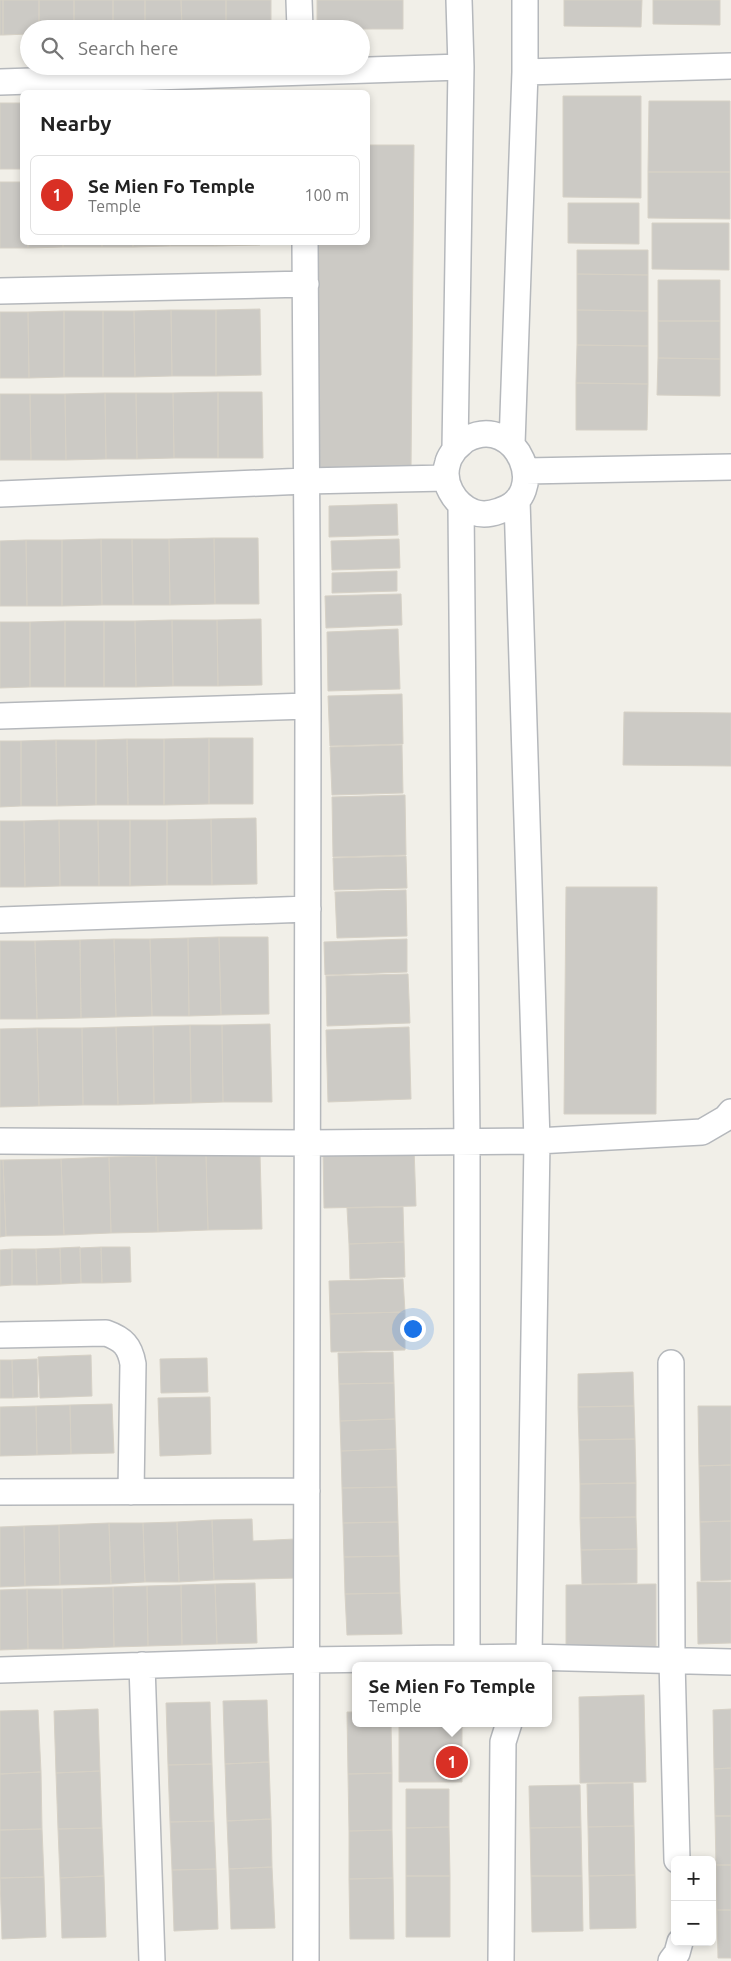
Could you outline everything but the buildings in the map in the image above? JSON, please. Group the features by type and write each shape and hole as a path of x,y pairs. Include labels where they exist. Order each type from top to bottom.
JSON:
{"street":[{"path":"299,0 300,20"},
{"path":"455,448 468,439 483,434 499,436 512,444 522,456 526,471 524,486 517,500 505,509 490,514 475,513 461,506 451,493 446,478 448,462 455,448 461,68 459,0"},
{"path":"512,444 525,72 525,0"},
{"path":"525,72 731,66"},
{"path":"370,73 461,68"},
{"path":"0,82 337,75"},
{"path":"305,245 305,481 308,706 306,1961"},
{"path":"0,291 306,284"},
{"path":"526,471 731,468"},
{"path":"0,494 305,481 446,478"},
{"path":"517,500 537,1141 527,1661"},
{"path":"461,506 467,1142 469,1662"},
{"path":"0,716 308,706"},
{"path":"0,920 308,909"},
{"path":"0,1142 308,1143 537,1141 702,1132 726,1118 731,1112"},
{"path":"0,1335 106,1333 118,1337 127,1345 131,1353 132,1364 131,1492"},
{"path":"670,1363 672,1660 677,1856"},
{"path":"0,1492 306,1491"},
{"path":"0,1670 307,1660 469,1662 672,1660 731,1662"},
{"path":"142,1665 152,1961"},
{"path":"501,1961 502,1729"},
{"path":"670,1961 679,1946"}],"place":[{"name":"Se Mien Fo Temple","path":"452,1762"}]}
